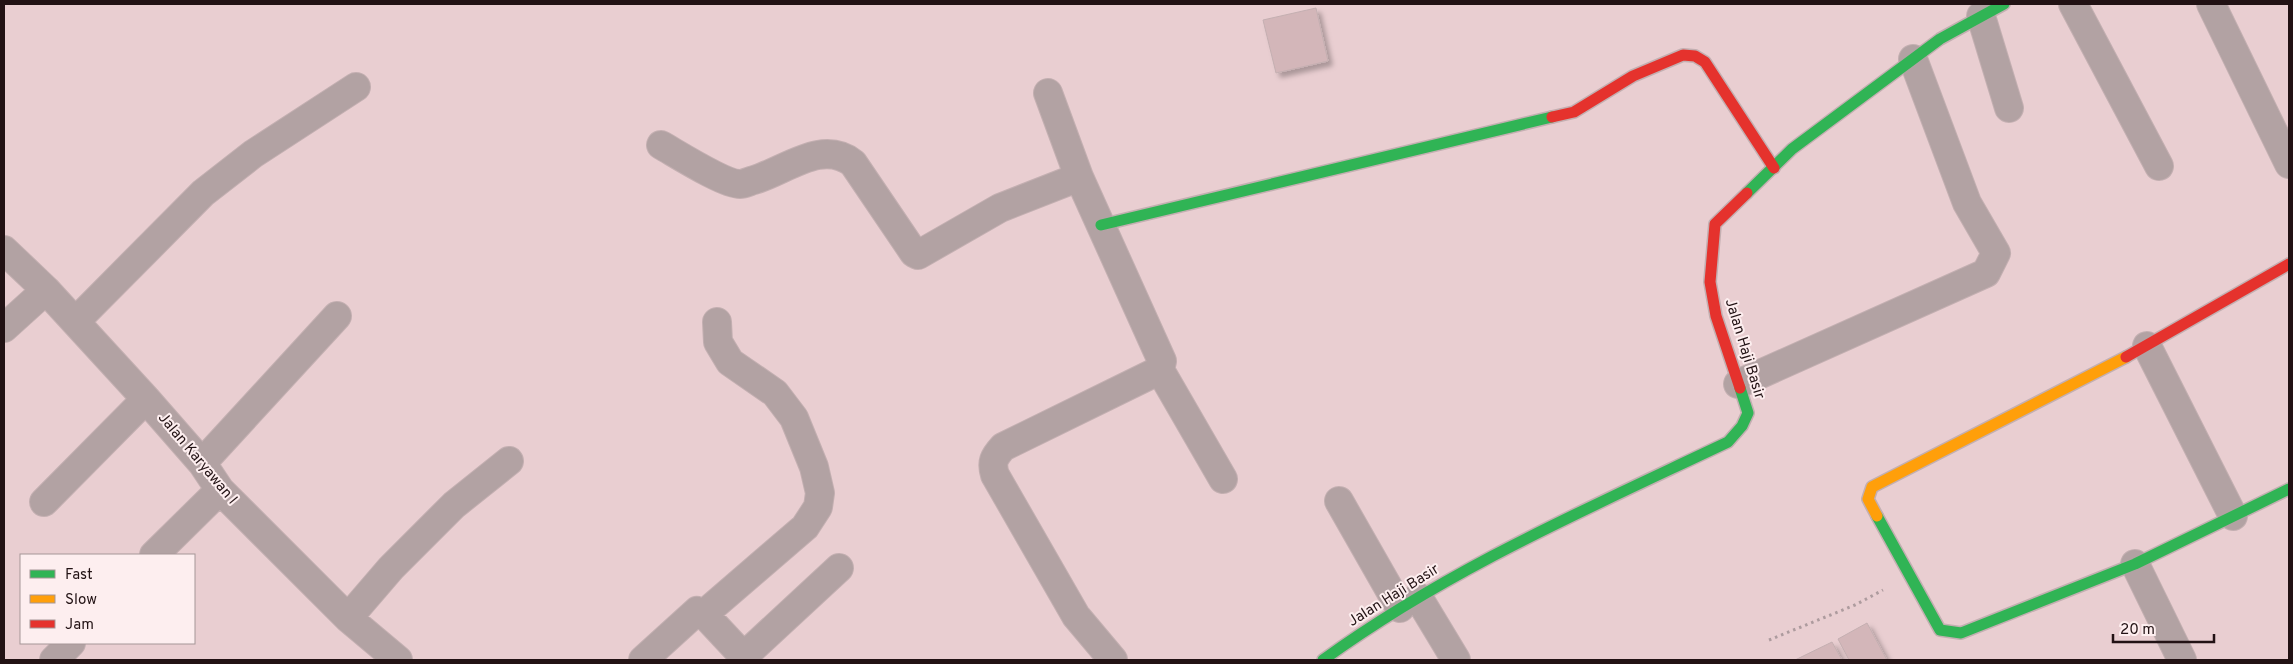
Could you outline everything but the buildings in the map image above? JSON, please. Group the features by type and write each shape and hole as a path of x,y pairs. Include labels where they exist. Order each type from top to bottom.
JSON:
{"street":[{"path":"2073,4 2159,166"},
{"path":"2211,4 2289,164"},
{"path":"1993,10 2009,108"},
{"name":"Jalan Haji Basir","path":"1324,660 1409,603 1516,542 1728,442 1742,426 1748,413 1716,316 1710,282 1713,229 1715,224 1792,150 1940,39 1993,10"},
{"path":"1101,225 1574,112 1633,76 1683,55 1695,56 1705,62 1774,168"},
{"path":"1738,384 1986,273 1996,253 1967,203 1913,59"},
{"path":"76,321 203,193 224,175 356,87"},
{"path":"1048,94 1079,177 1162,361 1160,370 1223,479"},
{"path":"661,146 721,178 739,184 762,177 818,154 843,155 853,163 914,253 918,254 1000,208 1079,177"},
{"name":"Jalan Karyawan I","path":"4,250 76,321 202,463 220,490 348,618 398,660"},
{"path":"2289,264 2147,346 1872,487 1868,499 1940,630 1960,634 2135,564 2289,489"},
{"path":"4,328 46,290"},
{"path":"202,463 337,316"},
{"path":"704,614 805,527 818,507 820,493 814,467 794,418 775,393 730,362 718,342 717,322"},
{"path":"2147,346 2234,516"},
{"path":"1113,660 1076,616 995,475 992,464 1003,447 1160,370"},
{"path":"44,502 146,399"},
{"path":"348,618 391,568 454,505 509,461"},
{"path":"155,554 220,490"},
{"path":"1339,501 1409,603 1456,660"},
{"path":"2135,564 2182,660"},
{"path":"643,660 695,612 704,614 745,658 839,568"},
{"path":"54,660 70,644"}],"path":[{"path":"1769,640 1856,605"}],"traffic: fast":[{"path":"1747,193 1792,149 1940,39 2004,4"},
{"path":"1101,225 1552,117"},
{"path":"1323,660 1371,627 1469,568 1572,516 1728,442 1742,426 1748,413 1740,388"},
{"path":"1877,516 1940,630 1961,633 2135,564 2289,489"}],"traffic: slow":[{"path":"1877,516 1868,499 1872,487 2126,357"}],"traffic: jam":[{"path":"1552,117 1574,112 1633,76 1683,55 1695,56 1705,62 1774,168"},
{"path":"1740,388 1716,316 1710,282 1715,224 1747,193"},
{"path":"2126,357 2289,264"}]}
